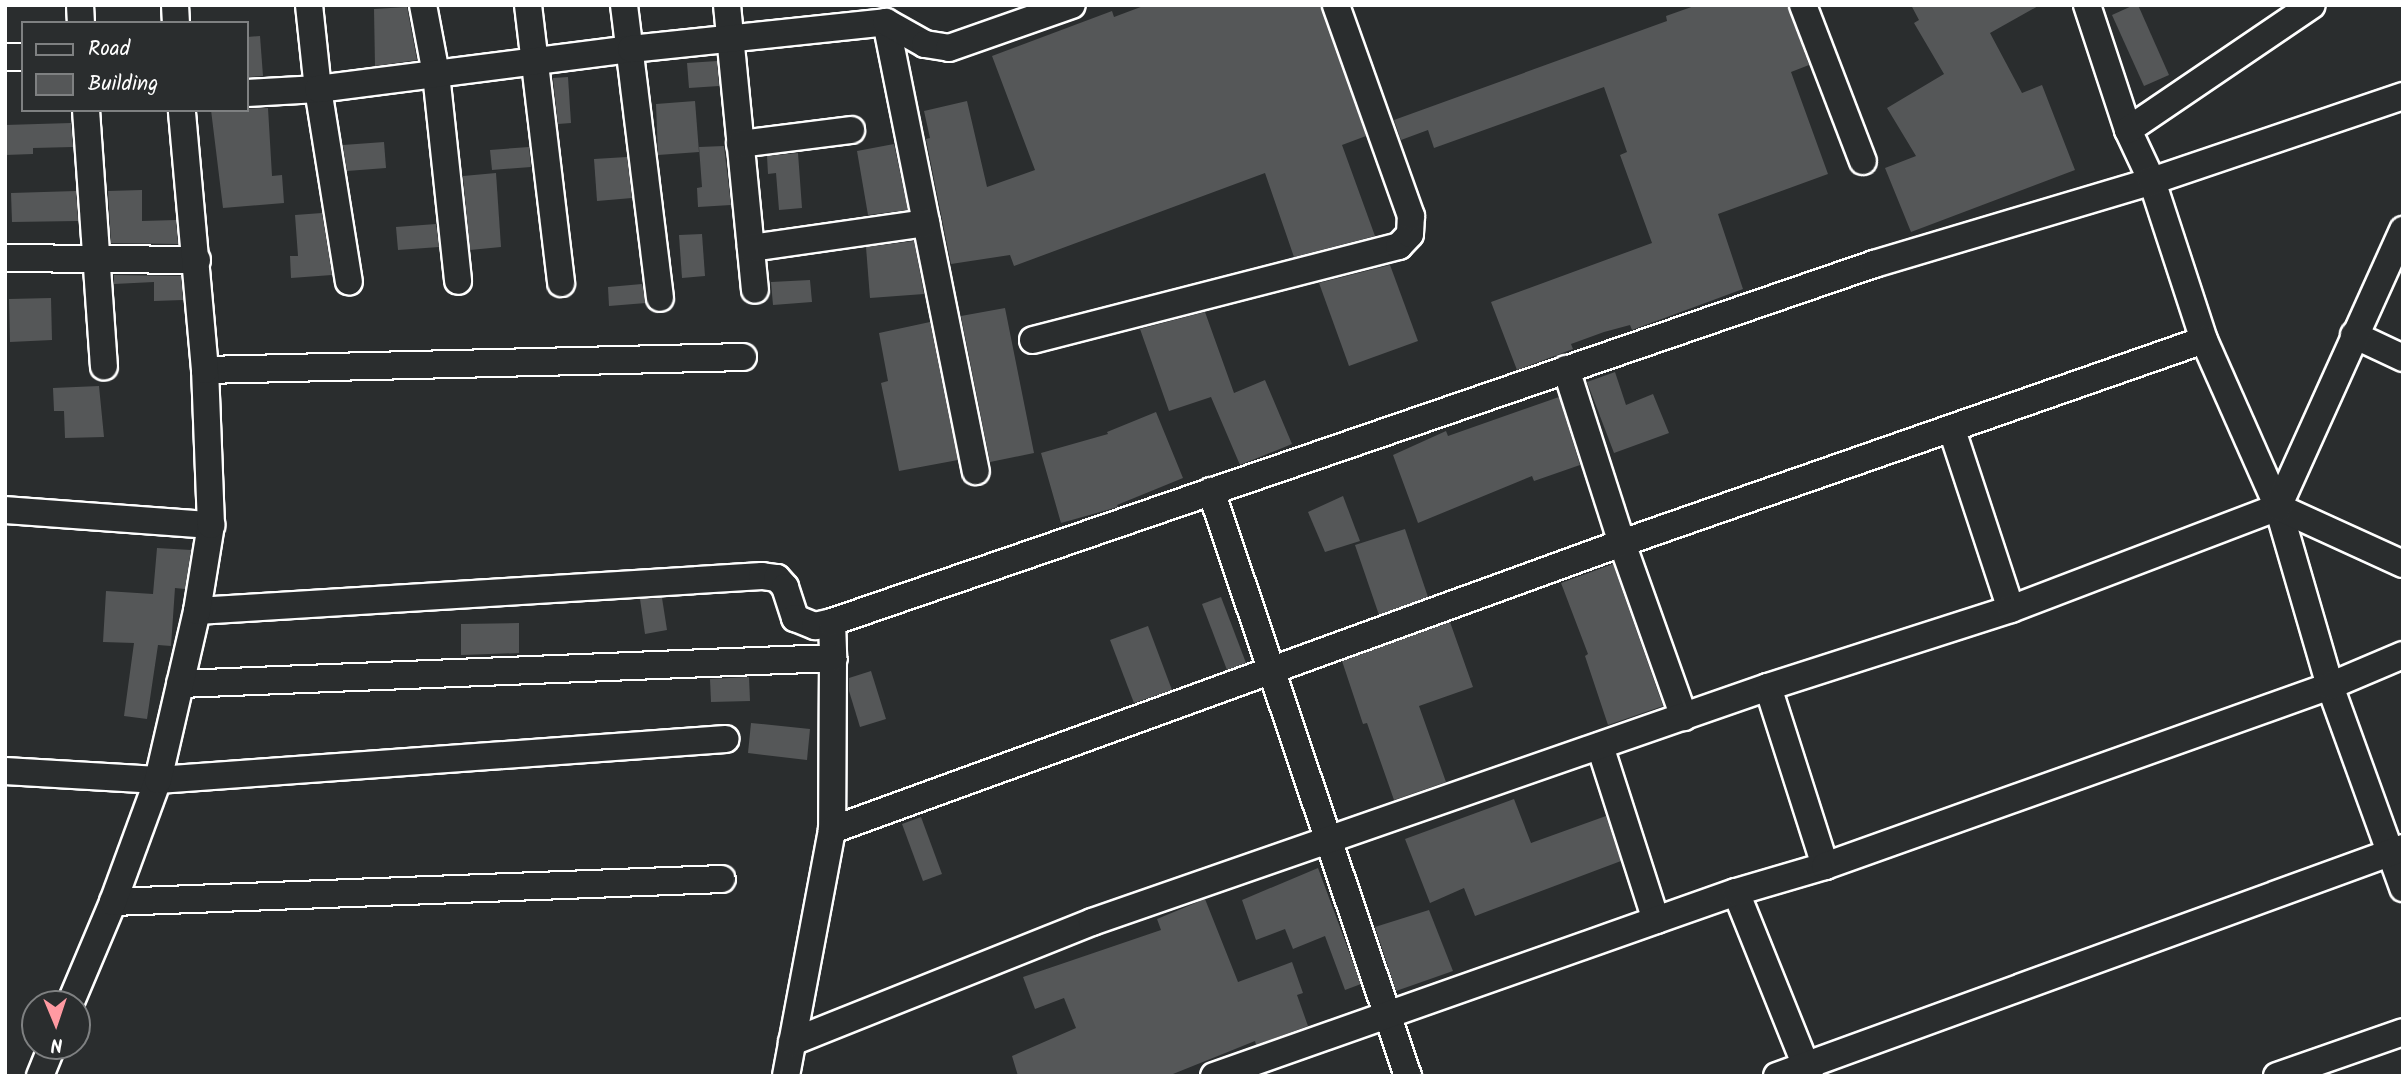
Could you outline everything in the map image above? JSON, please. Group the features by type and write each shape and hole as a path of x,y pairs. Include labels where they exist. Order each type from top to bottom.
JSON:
{"street":[{"path":"309,5 318,89 349,282"},
{"path":"423,5 436,74 458,281"},
{"path":"528,5 561,283"},
{"path":"624,5 660,298"},
{"path":"726,5 755,290"},
{"path":"248,93 318,89 631,49 886,22 925,44 949,48 1072,5"},
{"path":"1033,340 1399,246 1410,234 1411,216 1336,5"},
{"path":"1803,5 1863,161"},
{"path":"2087,5 2128,130 2152,181 2204,340 2278,507 2330,686 2396,851 2403,888"},
{"path":"2128,130 2312,5"},
{"path":"886,22 976,471"},
{"path":"197,611 762,576 777,578 785,587 795,618 804,624 815,626 1901,255 2152,181 2403,96"},
{"path":"86,112 104,366"},
{"path":"76,990 113,902 158,780 197,611 211,525 205,370 182,112"},
{"path":"740,144 851,130"},
{"path":"751,248 926,223"},
{"path":"792,1042 1092,922 1768,687 2011,609 2278,507 2403,230"},
{"path":"5,258 197,260"},
{"path":"2354,335 2403,358"},
{"path":"831,830 1622,543 2204,340"},
{"path":"205,370 743,357"},
{"path":"1566,369 1622,543 1685,717"},
{"path":"1952,430 2011,609"},
{"path":"1211,491 1408,1076"},
{"path":"2278,507 2403,564"},
{"path":"5,510 211,525"},
{"path":"786,1076 831,830 832,622"},
{"path":"1214,1076 1736,892 1825,866 2330,686 2403,655"},
{"path":"180,684 833,658"},
{"path":"1768,687 1825,866"},
{"path":"5,771 158,780 726,739"},
{"path":"1600,747 1656,920"},
{"path":"1777,1076 1808,1070 2396,851"},
{"path":"113,902 722,879"},
{"path":"1736,892 1808,1070"},
{"path":"2277,1076 2403,1032"}],"building":[{"path":"1146,5 1321,5 1366,136 1342,145 1375,236 1294,257 1265,173 1014,266 1010,255 951,264 926,139 930,138 924,111 967,101 987,187 1035,170 992,56 1112,11 1114,17"},
{"path":"1697,5 1787,5 1809,65 1791,72 1828,174 1718,214 1743,289 1632,330 1630,325 1604,332 1571,344 1573,349 1517,370 1491,302 1652,243 1620,155 1627,152 1604,87 1434,148 1428,130 1401,140 1394,120 1667,21 1666,16"},
{"path":"1911,5 2040,5 1990,33 2022,93 2042,85 2075,170 1911,232 1885,168 1916,156 1887,108 1944,74 1914,23 1919,20"},
{"path":"2138,5 2169,75 2144,86 2112,15"},
{"path":"407,7 417,60 375,66 374,9"},
{"path":"260,36 263,76 248,77 248,37"},
{"path":"717,61 719,86 689,88 687,63"},
{"path":"568,77 571,123 558,124 553,78"},
{"path":"695,101 699,152 658,155 656,104"},
{"path":"268,108 272,176 282,175 284,203 223,208 211,112 248,112 248,109"},
{"path":"71,123 73,147 33,148 33,154 5,155 5,125"},
{"path":"384,142 386,168 347,171 343,145"},
{"path":"894,144 908,210 868,215 857,151"},
{"path":"724,146 731,205 698,207 697,188 702,187 699,147"},
{"path":"529,147 531,167 492,170 490,150"},
{"path":"798,153 802,208 779,210 776,173 768,174 767,156"},
{"path":"627,157 632,198 597,201 594,159"},
{"path":"496,173 501,247 470,250 463,176"},
{"path":"142,190 142,221 176,220 178,244 111,243 108,191"},
{"path":"76,191 78,221 12,222 11,193"},
{"path":"322,213 332,275 291,278 290,256 298,256 295,215"},
{"path":"436,224 439,247 398,250 396,227"},
{"path":"702,234 705,276 682,278 679,235"},
{"path":"914,241 924,294 870,298 866,247"},
{"path":"1390,265 1418,341 1349,366 1319,283"},
{"path":"114,275 181,276 183,300 154,301 154,282 114,284"},
{"path":"810,280 812,302 773,305 771,282"},
{"path":"642,284 646,303 609,306 608,287"},
{"path":"51,298 52,340 10,342 9,299"},
{"path":"1005,308 1034,453 990,462 961,316"},
{"path":"1205,312 1234,393 1265,380 1292,444 1240,465 1211,397 1169,411 1140,329"},
{"path":"930,322 958,460 899,471 881,383 888,381 879,333"},
{"path":"1615,372 1626,405 1653,394 1669,433 1614,453 1587,382"},
{"path":"99,386 104,437 65,438 64,411 54,411 53,388"},
{"path":"1559,397 1580,465 1534,481 1532,476 1418,523 1393,455 1446,431 1448,436"},
{"path":"1156,412 1183,478 1117,505 1118,507 1061,523 1041,453 1108,434 1107,432"},
{"path":"1343,496 1360,541 1325,552 1308,512"},
{"path":"1405,529 1428,597 1379,615 1355,545"},
{"path":"157,548 191,550 185,589 175,588 171,646 158,645 147,719 124,716 134,643 103,642 106,591 153,594"},
{"path":"1613,564 1663,706 1608,725 1585,656 1588,654 1561,583"},
{"path":"1221,597 1246,663 1227,670 1202,604"},
{"path":"662,598 667,630 645,634 640,599"},
{"path":"1450,622 1473,687 1419,706 1446,782 1394,800 1367,723 1363,724 1342,661"},
{"path":"519,623 519,653 461,655 461,624"},
{"path":"1148,626 1172,690 1134,703 1110,640"},
{"path":"871,671 886,719 860,727 849,691 849,678"},
{"path":"749,677 750,701 711,702 710,679"},
{"path":"751,723 810,729 807,760 748,753"},
{"path":"1514,799 1531,843 1606,816 1621,861 1475,916 1464,888 1430,903 1405,839"},
{"path":"921,817 942,874 923,881 902,824"},
{"path":"1318,868 1361,984 1345,990 1325,936 1293,949 1285,929 1256,940 1242,900"},
{"path":"1205,899 1238,982 1292,962 1303,993 1297,995 1308,1026 1256,1045 1255,1041 1168,1076 1018,1076 1012,1056 1076,1028 1064,998 1035,1009 1023,977 1161,930 1157,919"},
{"path":"1429,910 1453,971 1396,991 1375,927"}]}
